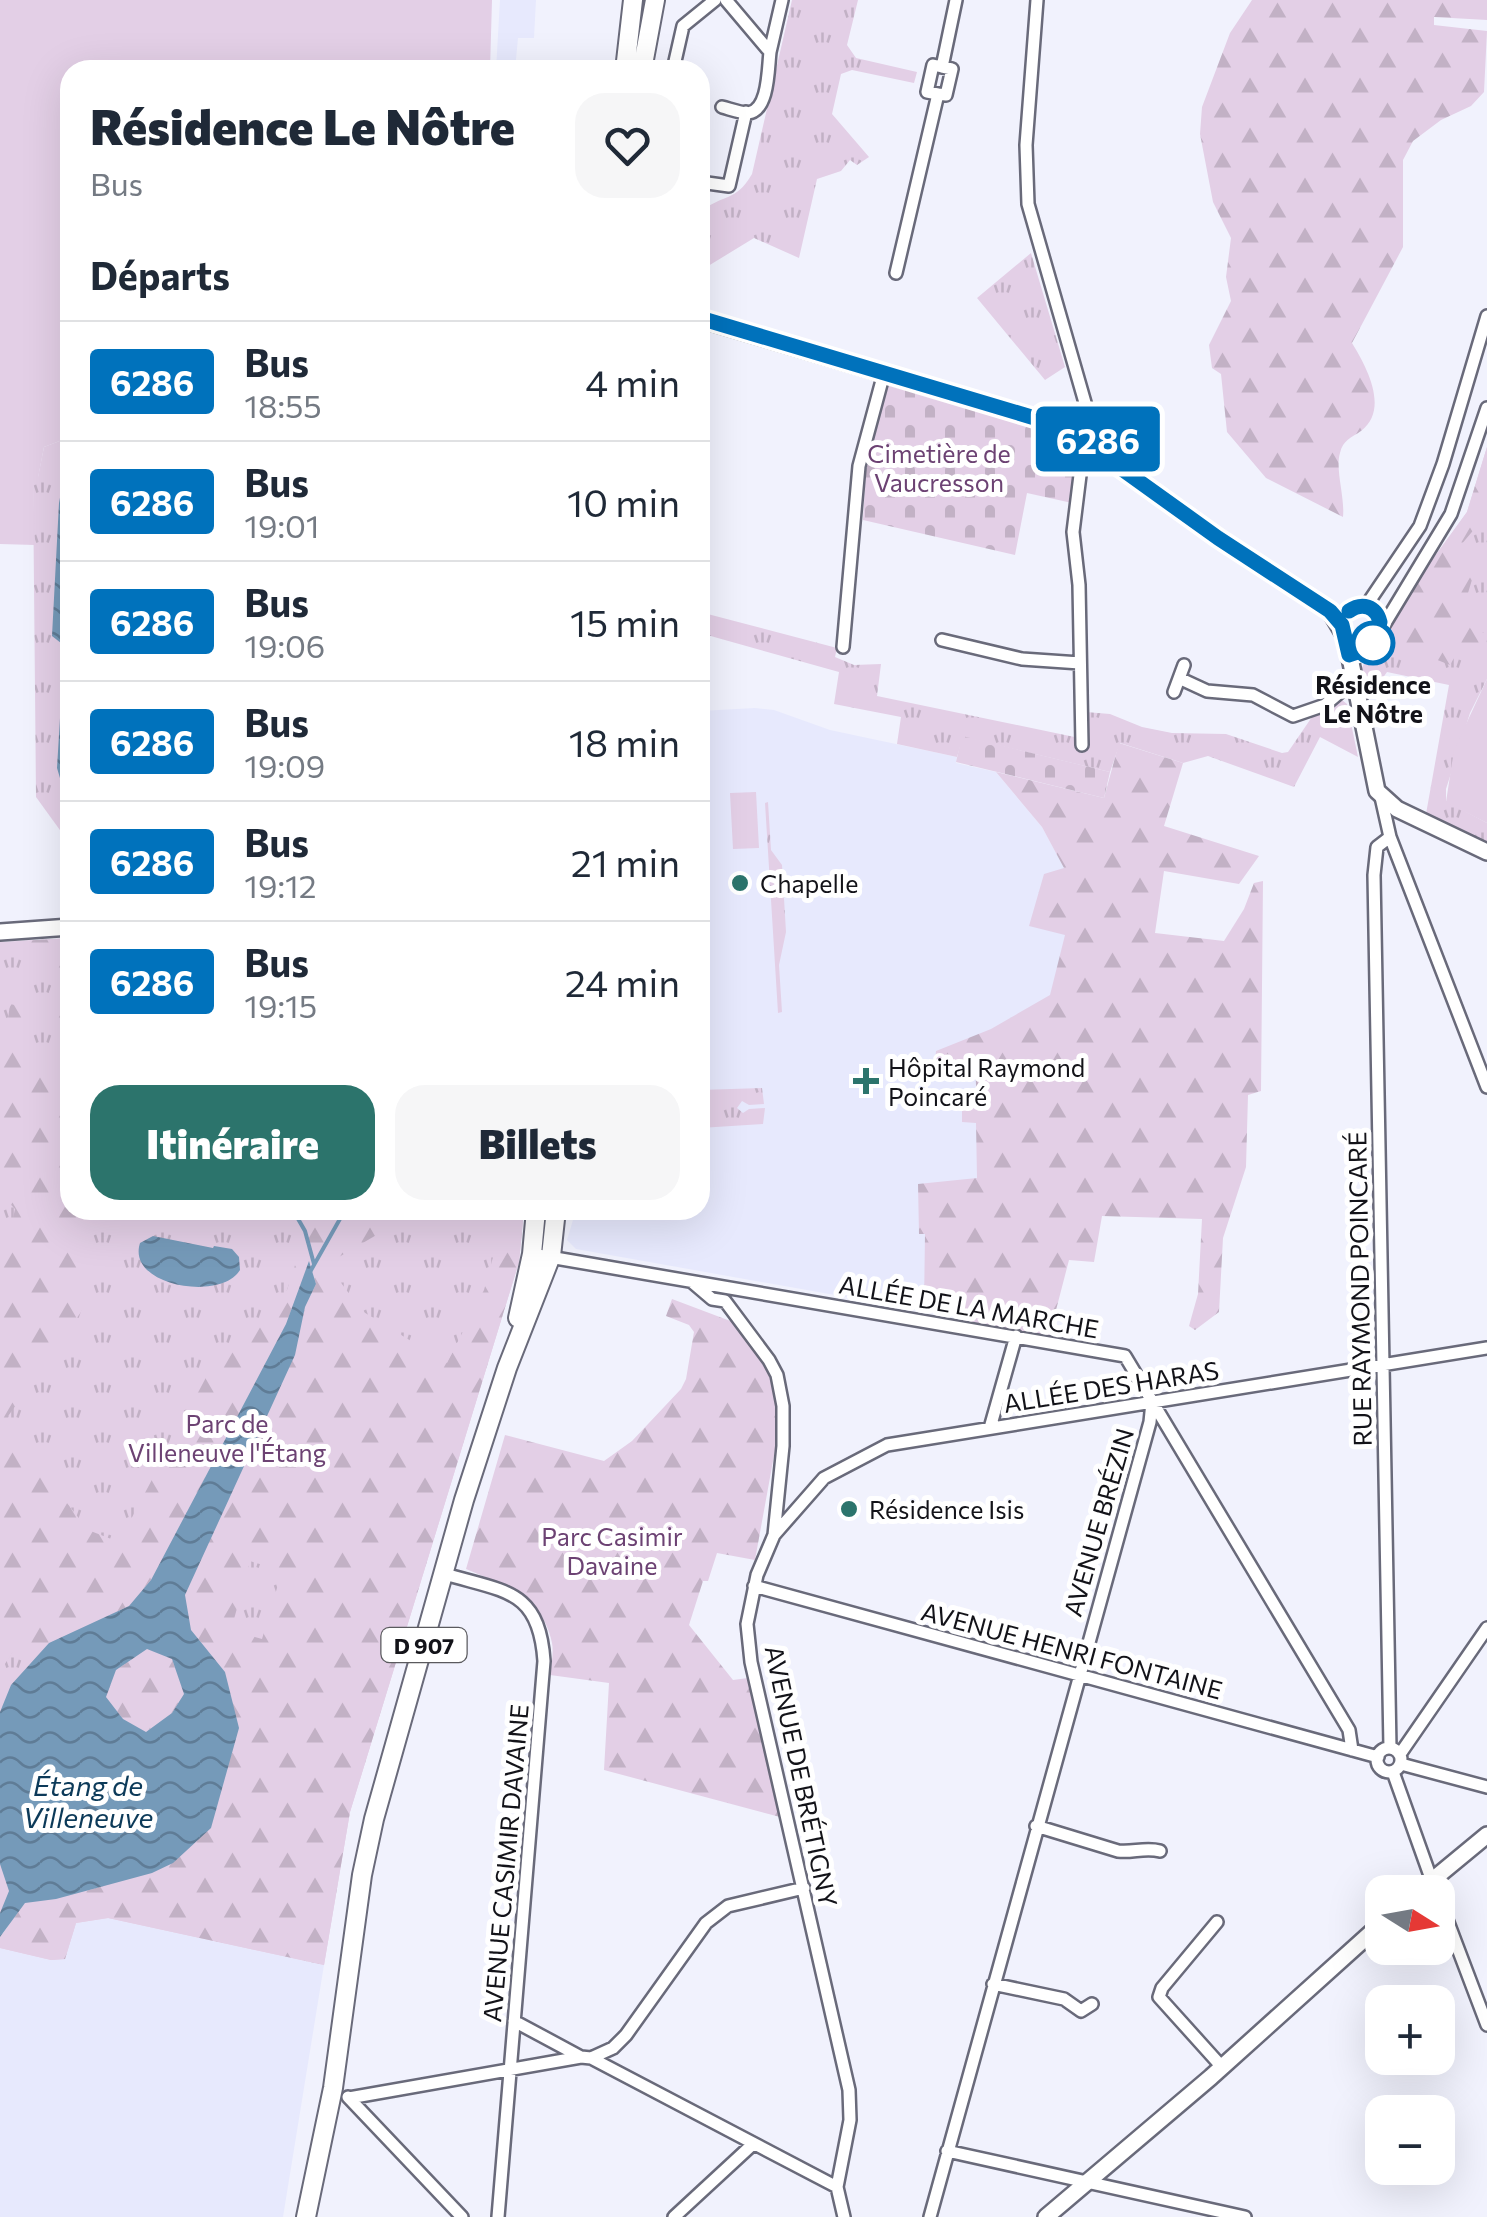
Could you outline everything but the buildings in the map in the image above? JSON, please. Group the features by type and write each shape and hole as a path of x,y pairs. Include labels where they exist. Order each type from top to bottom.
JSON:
{"main road":[{"path":"626,60 633,0"},
{"path":"644,60 655,0"},
{"name":"D 907","path":"537,1220 541,1255"},
{"name":"D 907","path":"306,2217 341,2093 362,1875 374,1818 464,1500 553,1220"}],"street":[{"path":"675,60 683,26 715,0"},
{"path":"726,0 770,52"},
{"path":"722,107 746,112 758,108 762,101 782,0"},
{"path":"896,272 938,94 946,95 952,69 942,67 956,0"},
{"path":"1037,0 1026,144 1028,204 1100,444 1111,460 1133,478 1322,605 1337,620 1346,638 1373,781 1390,836 1487,1087"},
{"path":"710,183 729,186 746,112"},
{"path":"1366,606 1420,526 1443,464 1487,316"},
{"path":"710,322 1048,422 1088,413"},
{"path":"843,647 860,466 884,373"},
{"path":"1349,655 1370,648 1452,514 1487,408"},
{"path":"1082,745 1074,523 1082,460 1100,444"},
{"path":"1337,620 1356,606 1366,606 1380,619 1378,633"},
{"path":"942,640 1022,660 1080,663"},
{"path":"1174,692 1182,672 1206,691 1253,695 1293,716 1325,705 1353,681"},
{"path":"1380,796 1397,809 1487,852"},
{"name":"RUE RAYMOND POINCARÉ","path":"1390,836 1376,847 1374,860 1396,1760 1430,1875"},
{"path":"0,932 60,928"},
{"name":"ALLÉE DE LA MARCHE","path":"541,1255 1125,1356 1350,1730 1352,1750"},
{"name":"AVENUE DE BRÉTIGNY","path":"692,1282 712,1299 725,1301 768,1360 783,1406 774,1534 754,1586 748,1624 751,1662 849,2090 850,2120 837,2188 844,2217"},
{"path":"725,1301 730,1287"},
{"path":"990,1428 1016,1336"},
{"name":"ALLÉE DES HARAS","path":"774,1534 824,1478 888,1445 1487,1348"},
{"name":"AVENUE BRÉZIN","path":"930,2217 1150,1422 1152,1402"},
{"name":"AVENUE CASIMIR DAVAINE","path":"445,1574 512,1594 532,1610 542,1634 544,1661 498,2217"},
{"name":"AVENUE HENRI FONTAINE","path":"754,1586 1378,1757"},
{"path":"1487,1628 1396,1760 1382,1770 1378,1757 1382,1751 1396,1760 1487,1787"},
{"path":"1036,1826 1118,1851 1160,1851"},
{"path":"1449,1875 1487,1834"},
{"path":"341,2093 511,2071 586,2058 612,2048 626,2035 706,1923 728,1906 804,1888"},
{"path":"1217,1922 1162,1988 1159,1998 1222,2067"},
{"path":"1046,2217 1222,2067 1365,1937"},
{"name":"RUE RAYMOND POINCARÉ","path":"1455,1942 1487,2024"},
{"path":"993,1984 1064,1999 1081,2011 1092,2004"},
{"path":"514,2021 837,2188"},
{"path":"341,2093 462,2217"},
{"path":"674,2217 753,2144"},
{"path":"946,2151 1245,2217"}],"shaded area":[{"path":"500,0 536,0 534,38 518,38 516,60 497,60"},
{"name":"Hôpital Raymond Poincaré","path":"710,710 774,710 830,730 957,757 956,763 996,772 1042,827 1080,897 1055,1001 926,1296 908,1308 576,1249 567,1240 573,1220 710,1220"},
{"path":"108,1918 324,1965 283,2217 0,2217 0,1948 51,1960 76,1923"}],"green space":[{"path":"0,0 492,0 490,60 60,60 60,441 44,447 38,478 33,479 35,545 0,544"},
{"path":"792,0 858,0 847,45 856,58 917,72 914,83 852,70 841,74 832,114 869,157 857,165 850,160 841,171 817,179 799,258 754,238 710,265 710,206 734,194 752,174"},
{"path":"1252,0 1487,0 1487,20 1434,17 1434,25 1487,31 1484,92 1471,106 1441,120 1413,141 1403,160 1403,247 1352,343 1369,375 1375,400 1370,422 1345,442 1340,453 1343,517 1266,478 1227,432 1221,374 1212,368 1209,345 1231,301 1226,277 1231,238 1213,202 1200,134 1202,107 1230,33"},
{"path":"1031,253 1065,367 1045,380 977,298"},
{"name":"Cimetière de Vaucresson","path":"893,384 1071,437 1078,447 1072,503 1027,493 1015,555 863,520 866,470 887,387"},
{"path":"60,441 60,830 36,797 33,478 38,477 44,447"},
{"path":"1487,447 1487,679 1470,713 1446,789 1446,801 1487,823 1487,849 1426,814 1449,685 1387,672 1370,696 1363,690 1359,674 1377,636 1467,512"},
{"path":"1487,447 1487,514 1455,552 1480,554 1487,559 1487,570 1474,573 1468,593 1479,608 1468,624 1471,629 1485,633 1487,645 1465,647 1450,665 1377,636 1467,512"},
{"path":"710,615 837,648 835,657 854,665 881,664 877,696 1084,739 1086,712 1110,714 1142,727 1172,733 1226,734 1282,753 1288,752 1314,714 1342,700 1347,704 1358,757 1320,737 1294,787 1208,756 1183,763 1120,743 1110,772 963,737 957,757 897,744 901,717 834,704 839,672 710,636"},
{"path":"1487,679 1487,823 1446,802 1454,750"},
{"path":"962,736 1110,772 1104,798 956,762"},
{"path":"1119,743 1183,763 1164,826 1259,856 1239,884 1164,871 1155,933 1224,941 1244,909 1254,883 1263,881 1261,1091 1248,1095 1246,1167 1223,1238 1219,1312 1195,1330 1189,1326 1198,1294 1202,1219 1102,1216 1094,1262 1069,1260 1049,1337 964,1322 965,1311 924,1305 925,1234 919,1234 918,1184 977,1178 976,1123 962,1122 962,1108 977,1104 975,1065 935,1062 936,1051 991,1029 1050,995 1065,935 1029,926 1044,874 1064,868 1042,827 996,772 1104,798"},
{"path":"756,792 759,848 733,849 730,793"},
{"path":"768,802 771,850 782,865 786,932 779,965 782,1012 778,1013 765,803"},
{"name":"Parc de Villeneuve l'Étang","path":"60,939 60,1220 523,1220 519,1262 350,1812 324,1965 108,1918 76,1923 65,1959 51,1960 0,1948 9,1924 0,1915 0,942"},
{"path":"60,939 60,1029 54,1027 47,1007 57,974 22,957 20,941"},
{"path":"10,1004 24,1007 29,1017 27,1051 60,1073 60,1220 91,1220 82,1257 81,1312 4,1422 88,1530 119,1542 211,1368 287,1290 297,1259 295,1230 288,1220 402,1220 327,1264 362,1311 447,1363 484,1290 503,1220 523,1220 519,1262 350,1812 324,1965 108,1918 76,1923 65,1959 51,1960 0,1948 0,1937 25,1903 56,1899 152,1873 225,1672 191,1630 185,1595 301,1333 305,1307 316,1284 309,1262 286,1324 151,1580 129,1606 49,1643 36,1657 13,1651 0,1672 0,1258 6,1252 15,1209 0,1193 0,1081","holes":["250,1561 282,1571 262,1639 231,1630"]},
{"path":"762,1088 764,1104 749,1105 742,1101 737,1108 743,1113 765,1108 763,1124 710,1127 710,1090"},
{"name":"Parc Casimir Davaine","path":"672,1299 733,1322 766,1362 777,1384 781,1417 755,1560 717,1553 689,1625 733,1680 748,1678 780,1817 604,1770 609,1683 550,1675 552,1643 540,1614 520,1595 466,1569 505,1435 604,1461 632,1441 681,1389 694,1332 689,1325 666,1316"},
{"path":"147,1649 172,1659 184,1694 172,1713 146,1732 123,1719 106,1697 116,1670"}],"water":[{"path":"60,498 60,642 52,636"},
{"path":"60,718 60,778 57,768"},
{"path":"153,1236 232,1249 239,1257 240,1270 230,1280 214,1285 178,1285 160,1279 139,1258 140,1243"},
{"name":"Étang de Villeneuve","path":"309,1261 316,1284 305,1307 295,1355 185,1595 191,1630 225,1672 239,1728 211,1828 173,1863 152,1873 56,1899 25,1903 0,1937 0,1913 9,1891 0,1864 0,1712 11,1685 49,1643 129,1606 151,1580 286,1324","holes":["147,1649 172,1659 184,1694 172,1713 146,1732 123,1719 106,1697 116,1670"]}],"waterway":[{"path":"299,1220 314,1264"},
{"path":"310,1272 339,1220"}],"bus line":[{"name":"6286","path":"710,321 1048,422 1088,413 1105,454 1119,467 1330,611 1342,625 1349,655 1370,648 1380,630 1380,619 1368,606 1349,611"}],"place":[{"name":"Résidence Le Nôtre","path":"1373,643"},
{"name":"Chapelle","path":"740,883"},
{"name":"Hôpital Raymond Poincaré","path":"866,1081"},
{"name":"Résidence Isis","path":"849,1509"}]}
